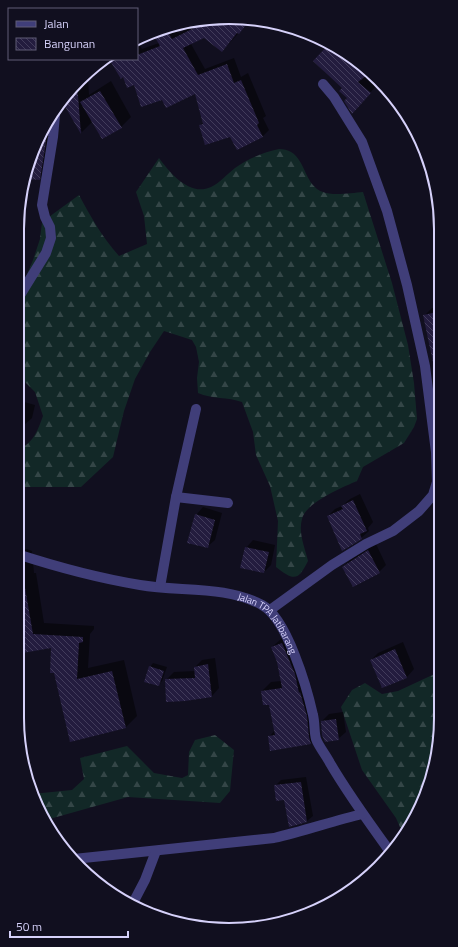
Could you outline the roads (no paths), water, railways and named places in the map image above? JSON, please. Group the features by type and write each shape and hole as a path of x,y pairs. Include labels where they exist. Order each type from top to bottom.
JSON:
{"street":[{"path":"323,84 334,96 362,142 387,211 407,285 425,366 434,436"},
{"path":"24,289 46,253 51,238 50,227 45,217 42,205 54,121"},
{"path":"160,587 176,497 196,409"},
{"path":"270,610 332,565 366,544 393,531 428,502 434,491"},
{"path":"176,497 228,503"},
{"name":"Jalan TPA Jatibarang","path":"24,556 60,568 140,585 232,593 261,604 270,610 287,639 301,671 313,715 316,739 362,814 387,848"},
{"path":"81,859 274,838 303,832 334,821 362,814"},
{"path":"135,900 146,880 156,851"}]}
